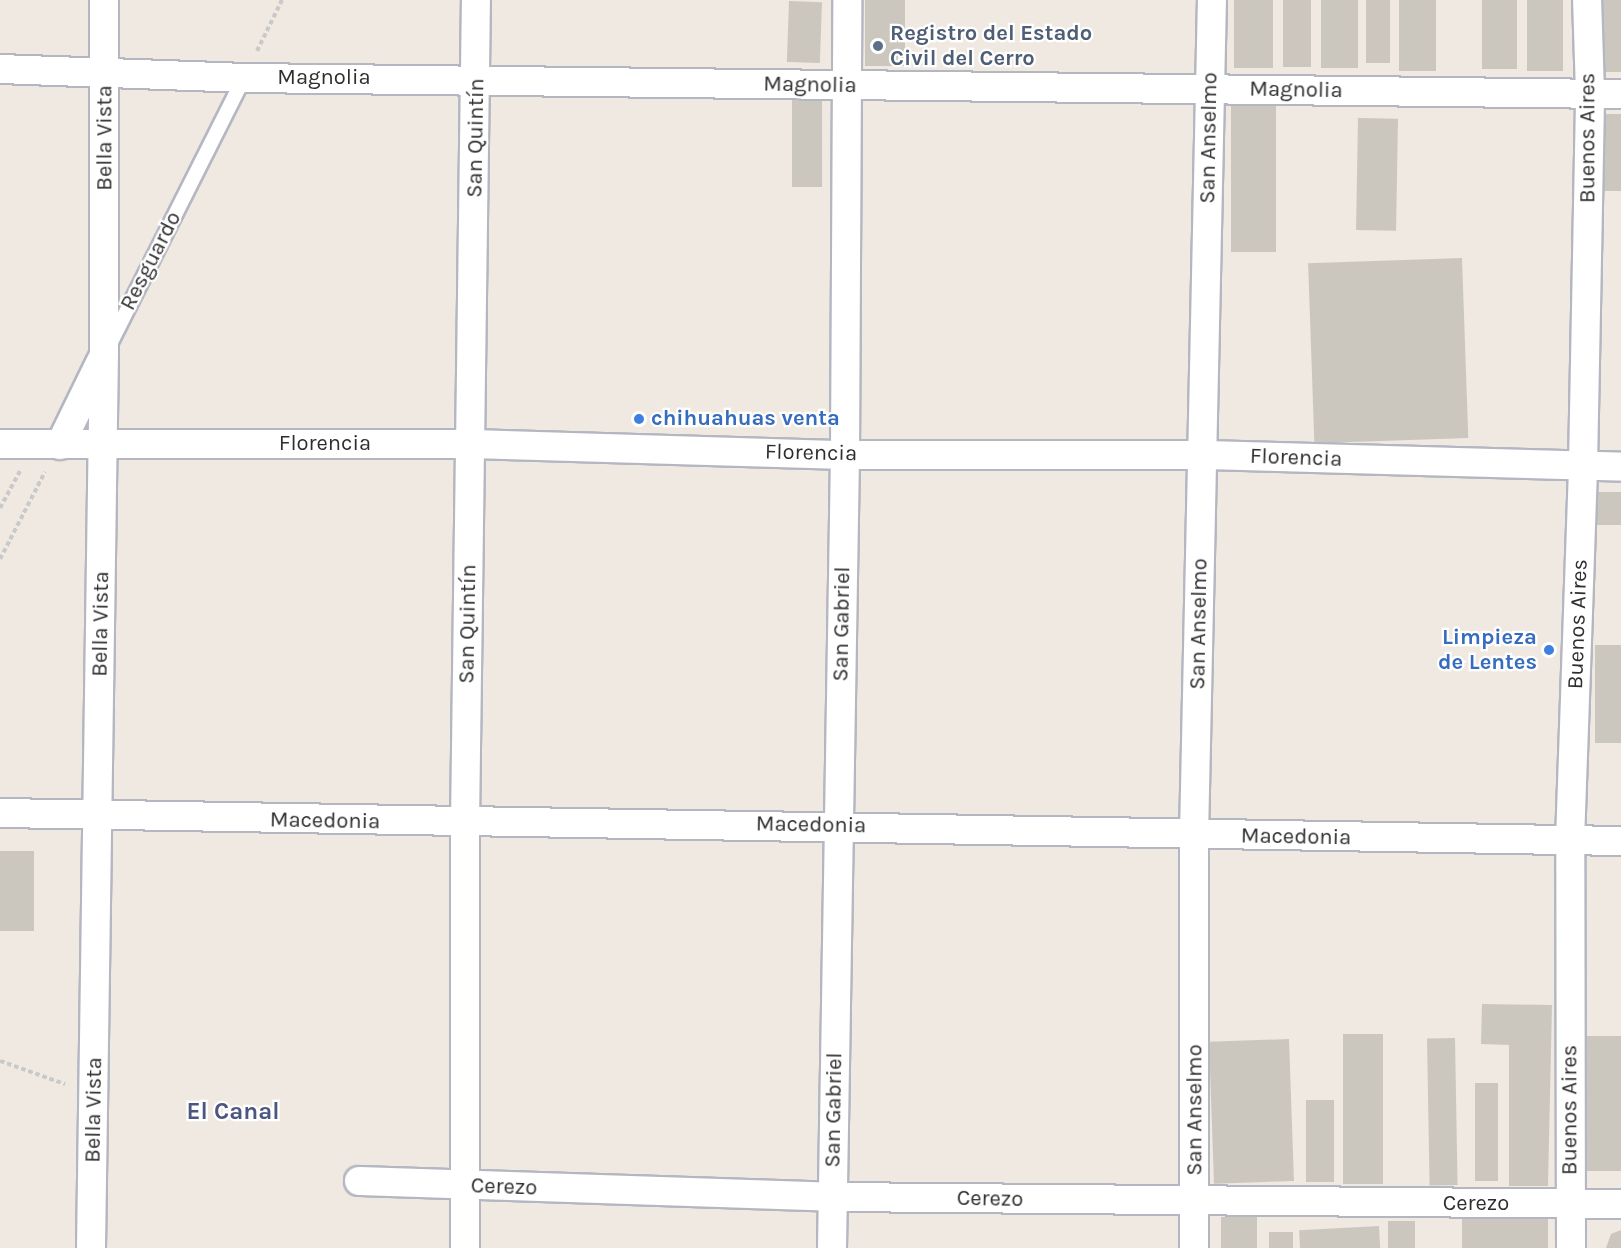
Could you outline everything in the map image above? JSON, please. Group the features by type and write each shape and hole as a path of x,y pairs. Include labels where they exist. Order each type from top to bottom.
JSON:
{"street":[{"name":"Bella Vista","path":"91,1248 100,816 104,0"},
{"name":"San Quintín","path":"465,1248 465,824 477,78 476,0"},
{"name":"San Gabriel","path":"832,1248 837,825 845,454 847,0"},
{"name":"San Anselmo","path":"1194,1248 1194,836 1212,0"},
{"name":"Buenos Aires","path":"1571,1248 1570,841 1583,466 1590,93 1587,0"},
{"name":"Magnolia","path":"0,69 105,70 243,78 477,78 848,86 1621,94"},
{"name":"Resguardo","path":"47,445 104,354"},
{"name":"Florencia","path":"0,444 470,444 845,454 1203,455 1621,467"},
{"name":"Macedonia","path":"0,813 465,824 837,825 1194,836 1621,841"},
{"name":"Cerezo","path":"359,1180 466,1186 833,1197 1621,1204"}],"lane":[{"name":"Resguardo","path":"104,354 243,78"}],"path":[{"path":"243,78 282,0"},
{"path":"0,508 47,445"},
{"path":"0,558 47,445"},
{"path":"0,1061 94,1094"}],"building":[{"path":"865,0 905,0 905,66 865,66"},
{"path":"1234,0 1273,0 1273,68 1234,68"},
{"path":"1283,0 1311,0 1311,67 1283,67"},
{"path":"1321,0 1358,0 1358,68 1321,68"},
{"path":"1366,0 1390,0 1390,63 1366,63"},
{"path":"1399,0 1436,0 1436,71 1399,71"},
{"path":"1482,0 1517,0 1517,69 1482,69"},
{"path":"1527,0 1563,0 1563,71 1527,71"},
{"path":"1601,0 1621,0 1621,72 1601,72"},
{"path":"789,1 822,2 820,63 787,62"},
{"path":"792,99 822,99 822,187 792,187"},
{"path":"1231,105 1276,105 1276,252 1231,252"},
{"path":"1602,114 1621,114 1621,191 1602,191"},
{"path":"1358,118 1398,119 1396,231 1356,230"},
{"path":"1462,258 1468,438 1314,443 1308,263"},
{"path":"1596,492 1621,492 1621,525 1596,525"},
{"path":"1595,645 1621,645 1621,743 1595,743"},
{"path":"0,851 34,851 34,931 0,931"},
{"path":"1482,1004 1552,1005 1548,1186 1509,1186 1509,1045 1481,1044"},
{"path":"1343,1034 1383,1034 1383,1184 1343,1184"},
{"path":"1584,1036 1621,1036 1621,1171 1584,1171"},
{"path":"1427,1038 1455,1038 1458,1185 1430,1185"},
{"path":"1289,1039 1294,1181 1214,1184 1209,1042"},
{"path":"1475,1083 1498,1083 1498,1181 1475,1181"},
{"path":"1306,1100 1334,1100 1334,1182 1306,1182"},
{"path":"1221,1217 1257,1217 1257,1248 1221,1248"},
{"path":"1462,1219 1548,1219 1548,1248 1462,1248"},
{"path":"1388,1221 1415,1221 1415,1248 1388,1248"},
{"path":"1379,1226 1380,1248 1300,1248 1299,1230"},
{"path":"1621,1230 1621,1248 1606,1248 1611,1234"},
{"path":"1269,1232 1293,1232 1293,1248 1269,1248"}],"place":[{"name":"Registro del Estado Civil del Cerro","path":"878,46"},
{"name":"chihuahuas venta","path":"639,419"},
{"name":"Limpieza de Lentes","path":"1549,650"}],"district":[{"name":"El Canal","path":"233,1112"}]}
